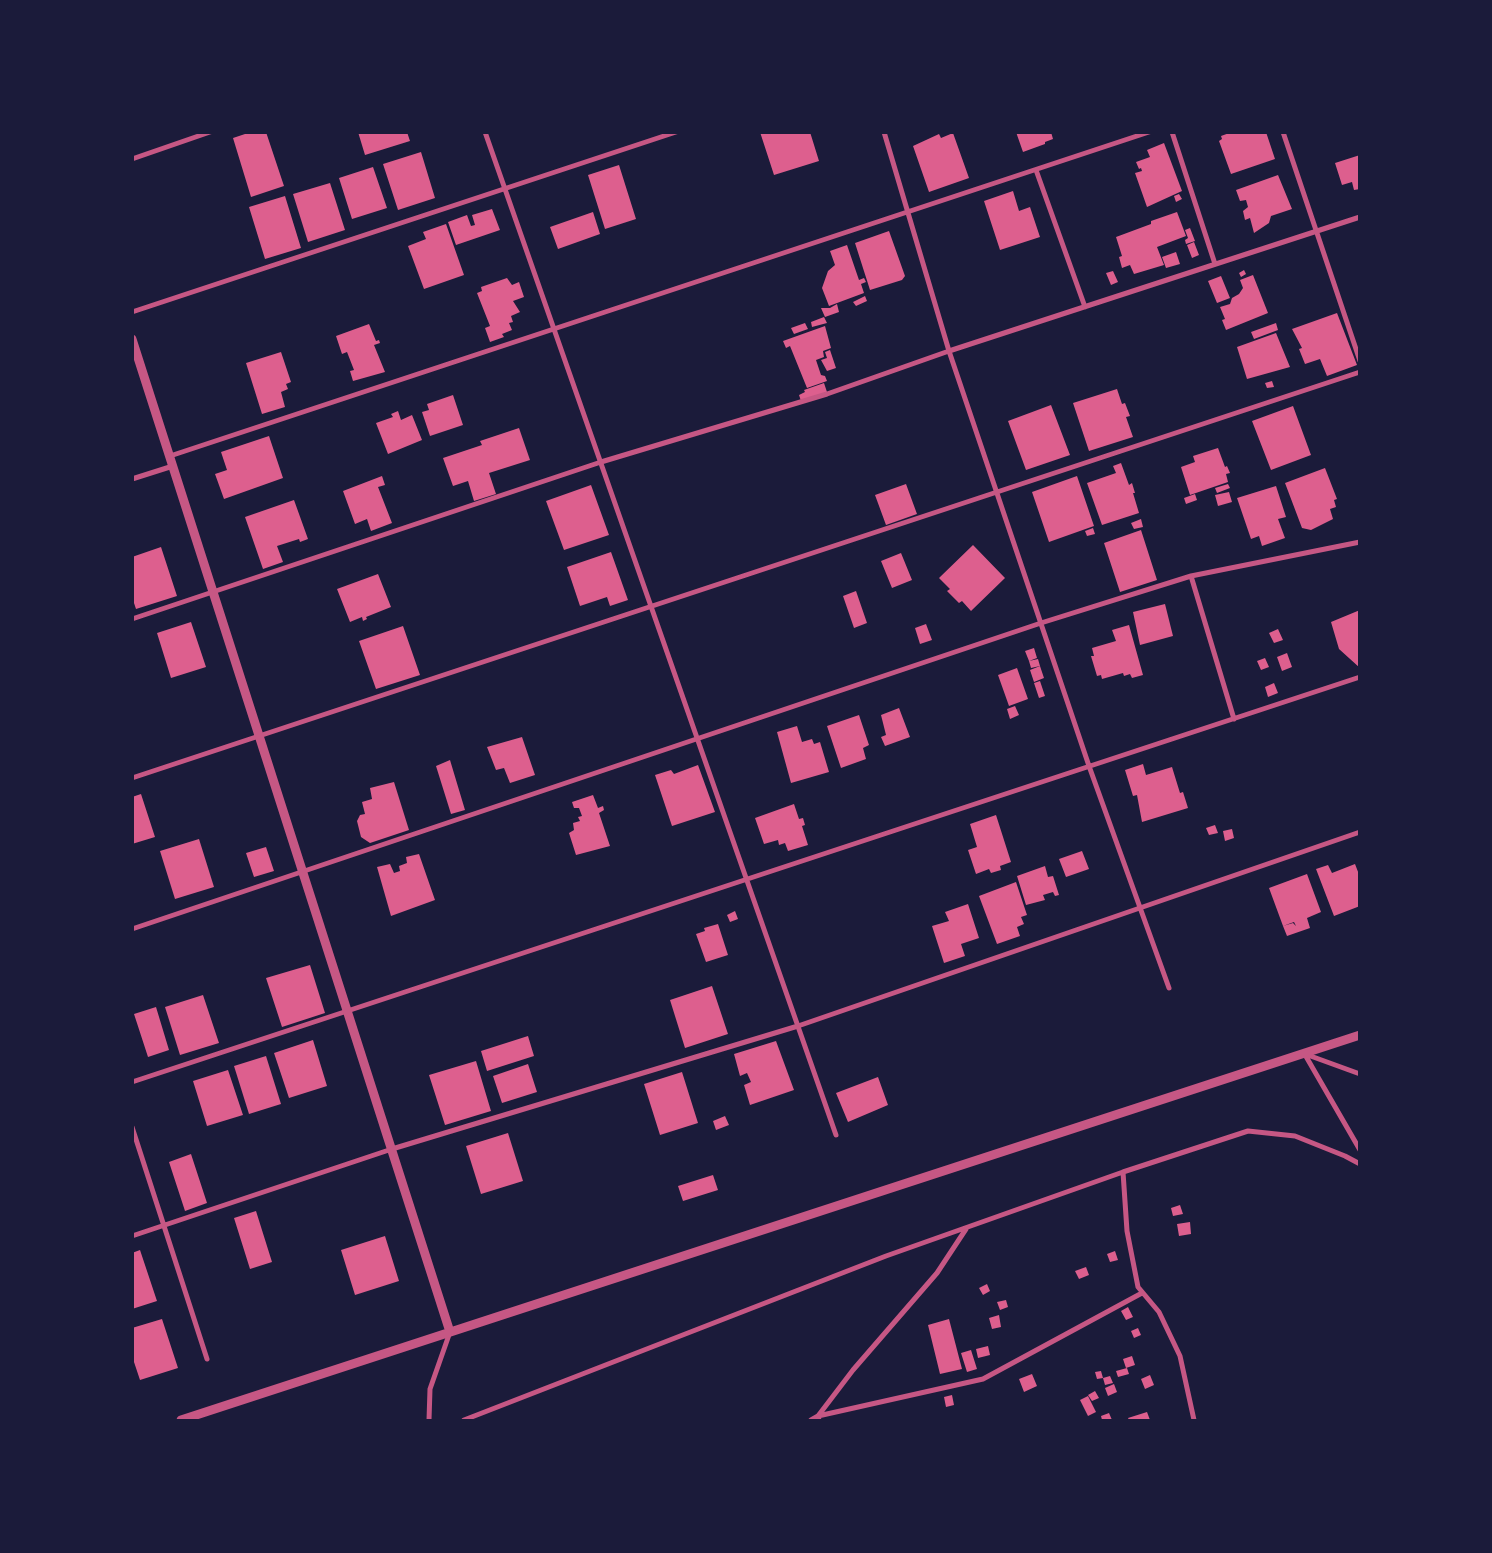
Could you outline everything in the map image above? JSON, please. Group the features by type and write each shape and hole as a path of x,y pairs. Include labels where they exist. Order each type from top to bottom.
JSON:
{"street":[{"path":"132,159 210,132"},
{"path":"485,132 836,1135"},
{"path":"132,312 676,132"},
{"path":"884,132 950,351 1089,766 1169,988"},
{"path":"170,456 1149,132"},
{"path":"1172,132 1215,264"},
{"path":"1283,132 1360,360"},
{"path":"1036,170 1085,307"},
{"path":"132,619 601,462 765,414 950,351 1360,217"},
{"path":"132,340 450,1332 430,1389 429,1420"},
{"path":"132,778 1360,372"},
{"path":"132,479 173,466"},
{"path":"132,929 697,737 1041,623 1190,576 1360,542"},
{"path":"1190,576 1234,719"},
{"path":"132,1082 1360,677"},
{"path":"132,1236 392,1149 798,1026 1360,832"},
{"path":"181,1420 1360,1035"},
{"path":"1304,1053 1360,1074"},
{"path":"1304,1053 1360,1150"},
{"path":"132,1127 207,1359"},
{"path":"464,1420 886,1256 1123,1172 1248,1132 1295,1136 1360,1164"},
{"path":"1123,1172 1127,1231 1138,1287 1158,1312 1180,1356 1194,1420"},
{"path":"819,1418 853,1370 937,1273 966,1228"},
{"path":"811,1420 983,1379 1142,1293"}],"building":[{"path":"251,132 266,132 284,186 251,197 233,138"},
{"path":"358,132 407,132 410,141 365,155"},
{"path":"760,132 810,132 819,161 774,175"},
{"path":"1016,132 1051,132 1053,139 1023,152"},
{"path":"1232,132 1266,132 1275,159 1231,174 1219,141 1222,139 1221,136"},
{"path":"953,133 969,178 929,192 913,146 939,134 941,138"},
{"path":"1164,143 1182,191 1147,207 1135,173 1142,171 1136,162 1150,157 1147,150"},
{"path":"421,152 435,198 398,210 383,164"},
{"path":"1360,155 1360,189 1354,190 1352,182 1342,185 1335,163"},
{"path":"619,165 636,219 605,229 588,175"},
{"path":"373,167 387,208 352,219 339,178"},
{"path":"1278,175 1292,209 1271,216 1269,223 1254,233 1250,218 1245,220 1243,211 1248,207 1246,200 1240,201 1236,190"},
{"path":"330,183 345,230 308,242 293,194"},
{"path":"1013,191 1019,211 1030,207 1040,237 1000,250 984,201"},
{"path":"1179,194 1182,199 1176,202 1174,196"},
{"path":"285,196 301,248 265,259 249,207"},
{"path":"492,209 500,230 456,245 448,222 467,215 471,226 475,225 472,215"},
{"path":"593,212 600,234 558,249 550,227"},
{"path":"1177,212 1186,236 1157,247 1164,265 1134,274 1130,265 1122,268 1119,257 1122,256 1116,237 1151,224 1151,221"},
{"path":"446,224 464,275 424,289 408,246 426,239 423,232"},
{"path":"1190,228 1195,241 1186,244 1185,240 1188,238 1185,230"},
{"path":"889,231 905,276 902,280 870,290 855,243"},
{"path":"1194,242 1199,255 1192,258 1187,245"},
{"path":"847,245 859,280 864,278 866,282 861,284 864,293 829,306 822,288 828,271 835,265 830,251"},
{"path":"1176,252 1180,264 1166,268 1162,257"},
{"path":"1244,270 1246,274 1241,277 1239,273"},
{"path":"1113,271 1118,282 1111,285 1106,273"},
{"path":"1253,275 1268,313 1226,330 1222,320 1225,319 1220,307 1230,304 1232,298 1239,294 1243,288 1240,280"},
{"path":"1221,276 1230,298 1217,303 1208,281"},
{"path":"507,278 512,285 519,282 524,297 513,301 520,312 511,316 513,322 509,323 512,330 502,334 504,337 490,342 485,328 490,326 477,293 482,291 481,287"},
{"path":"865,296 867,301 856,306 853,302"},
{"path":"837,304 839,312 825,317 821,308 830,308"},
{"path":"1337,313 1357,365 1327,376 1320,359 1305,364 1299,349 1302,348 1292,329"},
{"path":"824,317 827,323 812,327 811,322"},
{"path":"805,323 808,329 794,334 791,328"},
{"path":"1276,323 1278,330 1254,339 1251,332"},
{"path":"369,324 376,341 379,340 380,343 374,345 385,372 353,381 350,371 354,370 347,352 342,354 336,336"},
{"path":"825,326 831,348 823,351 824,357 816,360 821,375 825,376 827,381 807,388 790,346 786,348 783,341"},
{"path":"1276,333 1290,367 1247,379 1237,347"},
{"path":"830,350 836,368 827,371 821,360 827,358 825,352"},
{"path":"281,352 291,382 286,384 288,389 281,392 285,407 262,414 246,363"},
{"path":"1272,381 1274,387 1267,388 1265,383"},
{"path":"824,383 827,392 801,401 799,395 805,392 804,390"},
{"path":"1117,389 1122,404 1125,403 1130,416 1126,417 1133,437 1089,451 1073,403"},
{"path":"453,395 463,425 430,436 422,412 429,410 427,404"},
{"path":"1051,405 1070,455 1026,470 1008,421"},
{"path":"1293,406 1311,455 1271,470 1252,421"},
{"path":"398,411 401,420 412,415 422,440 388,454 376,423 393,417 391,414"},
{"path":"519,428 530,460 489,473 496,494 474,501 468,481 453,486 443,458 482,445 480,441"},
{"path":"269,436 283,478 224,499 215,474 227,470 221,452"},
{"path":"1218,448 1225,467 1227,466 1230,473 1226,474 1228,482 1190,495 1181,467 1195,462 1193,456"},
{"path":"1121,463 1129,485 1132,483 1139,513 1102,525 1087,483 1116,473 1113,466"},
{"path":"1325,468 1337,499 1334,500 1336,507 1330,509 1333,519 1311,530 1302,528 1285,483"},
{"path":"382,476 385,485 378,487 392,523 371,531 367,519 355,524 343,491"},
{"path":"1077,476 1094,526 1049,542 1032,492"},
{"path":"906,484 917,514 886,525 875,495"},
{"path":"1228,484 1230,488 1217,493 1215,488"},
{"path":"591,485 609,535 564,550 546,501"},
{"path":"1276,486 1286,517 1278,519 1285,538 1262,546 1259,536 1251,539 1237,498"},
{"path":"1229,492 1232,502 1218,506 1215,495"},
{"path":"1195,494 1197,500 1186,504 1184,498"},
{"path":"294,500 308,539 300,542 299,539 277,546 283,562 263,569 245,517"},
{"path":"1141,519 1143,527 1134,529 1131,523"},
{"path":"1093,528 1095,534 1087,536 1085,531"},
{"path":"1141,530 1157,580 1120,592 1104,543"},
{"path":"973,545 1005,578 971,611 962,601 959,603 947,591 950,589 939,578"},
{"path":"161,547 177,596 136,609 132,597 132,557"},
{"path":"611,552 628,600 610,606 607,597 580,606 567,567"},
{"path":"901,553 912,580 892,588 881,561"},
{"path":"378,574 391,607 366,617 367,619 363,621 362,617 350,622 337,589"},
{"path":"856,591 867,623 854,628 843,596"},
{"path":"1165,604 1173,636 1140,645 1133,612"},
{"path":"1360,610 1360,668 1339,649 1331,622"},
{"path":"191,622 206,667 171,678 157,633"},
{"path":"926,624 932,640 920,644 915,628"},
{"path":"1129,625 1143,675 1132,678 1130,674 1124,676 1123,673 1102,679 1101,675 1097,676 1091,656 1094,656 1092,648 1116,641 1112,630"},
{"path":"403,626 420,675 376,689 359,641"},
{"path":"1278,629 1283,640 1274,643 1269,633"},
{"path":"1034,648 1037,658 1029,661 1025,651"},
{"path":"1287,653 1292,667 1282,671 1277,657"},
{"path":"1265,658 1269,667 1261,670 1257,661"},
{"path":"1038,659 1040,666 1031,668 1029,661"},
{"path":"1040,666 1044,678 1034,682 1030,670"},
{"path":"1017,668 1028,699 1009,706 998,675"},
{"path":"1040,681 1045,696 1039,698 1034,683"},
{"path":"1274,683 1278,693 1268,697 1265,687"},
{"path":"1015,706 1019,715 1010,719 1007,709"},
{"path":"899,708 910,737 885,746 881,737 886,735 881,715"},
{"path":"859,715 869,745 863,748 866,759 841,768 827,726"},
{"path":"797,726 802,742 812,739 814,744 820,742 829,772 791,783 777,732"},
{"path":"522,737 535,775 510,783 504,768 496,770 487,747"},
{"path":"450,760 465,810 451,814 436,766"},
{"path":"1143,764 1146,775 1172,767 1180,793 1183,792 1188,808 1142,822 1137,795 1133,796 1125,770"},
{"path":"698,765 715,812 672,826 655,775 671,770 674,774"},
{"path":"394,782 409,830 370,843 361,837 357,821 360,815 365,814 362,802 372,799 370,788"},
{"path":"141,794 155,837 132,844 132,797"},
{"path":"593,795 598,808 603,806 604,810 599,813 610,846 576,855 569,833 574,830 573,823 580,821 578,817 582,816 579,808 574,808 572,802"},
{"path":"794,804 799,819 803,818 805,825 802,826 808,845 788,851 785,843 779,845 778,840 764,844 755,818"},
{"path":"996,815 1011,862 1000,866 1001,870 991,873 989,869 976,874 968,850 977,847 970,824"},
{"path":"1215,825 1218,833 1209,835 1206,828"},
{"path":"1232,829 1234,838 1225,841 1223,831"},
{"path":"199,839 214,887 175,899 160,851"},
{"path":"266,847 274,871 254,877 246,853"},
{"path":"1082,851 1089,869 1066,877 1059,859"},
{"path":"419,854 435,900 391,916 377,867 390,864 394,873 400,871 399,866 407,863 406,857"},
{"path":"1355,864 1360,877 1360,906 1334,916 1316,869 1328,865 1332,873"},
{"path":"1045,866 1048,877 1053,876 1059,895 1055,896 1053,892 1043,895 1045,900 1026,905 1017,876"},
{"path":"1307,874 1321,912 1307,918 1310,928 1287,936 1283,926 1269,888"},
{"path":"1016,882 1027,915 1021,917 1024,924 1017,927 1020,936 997,944 979,896"},
{"path":"968,904 979,938 961,944 965,956 944,963 932,926 949,921 945,912"},
{"path":"735,911 738,919 730,922 727,915"},
{"path":"718,924 728,955 706,962 696,934 705,931 704,928"},
{"path":"310,965 325,1013 282,1027 266,978"},
{"path":"712,986 728,1034 685,1048 670,1000"},
{"path":"203,995 219,1043 180,1055 165,1007"},
{"path":"156,1007 169,1050 148,1057 134,1014"},
{"path":"528,1036 534,1056 487,1071 481,1051"},
{"path":"313,1040 327,1086 289,1098 274,1053"},
{"path":"776,1041 794,1090 750,1105 744,1085 751,1082 747,1073 740,1076 734,1054"},
{"path":"266,1056 281,1104 249,1114 234,1066"},
{"path":"476,1061 491,1111 445,1125 429,1075"},
{"path":"528,1064 537,1092 502,1103 493,1076"},
{"path":"228,1070 243,1115 207,1126 193,1081"},
{"path":"682,1072 698,1123 660,1135 644,1084"},
{"path":"878,1077 888,1105 848,1122 836,1093"},
{"path":"725,1116 729,1125 716,1130 713,1121"},
{"path":"508,1133 523,1181 481,1194 466,1146"},
{"path":"191,1154 207,1203 185,1211 169,1162"},
{"path":"713,1175 718,1190 683,1201 678,1186"},
{"path":"1180,1205 1183,1214 1173,1216 1171,1208"},
{"path":"256,1211 272,1262 250,1269 234,1218"},
{"path":"1190,1222 1191,1234 1179,1236 1177,1224"},
{"path":"385,1236 399,1281 355,1295 341,1250"},
{"path":"140,1250 157,1301 132,1309 132,1253"},
{"path":"1115,1251 1118,1260 1110,1262 1107,1254"},
{"path":"1086,1267 1089,1275 1079,1279 1075,1271"},
{"path":"987,1284 990,1291 983,1295 979,1288"},
{"path":"1006,1300 1008,1307 1000,1310 997,1302"},
{"path":"1128,1307 1133,1317 1126,1320 1121,1311"},
{"path":"999,1315 1001,1327 992,1329 989,1318"},
{"path":"162,1319 178,1368 140,1380 132,1356 132,1328"},
{"path":"949,1319 962,1369 940,1374 928,1325"},
{"path":"1138,1328 1141,1335 1134,1338 1131,1331"},
{"path":"988,1346 990,1355 978,1358 976,1349"},
{"path":"971,1350 977,1369 967,1372 961,1353"},
{"path":"1132,1356 1135,1365 1126,1368 1123,1359"},
{"path":"1127,1368 1129,1374 1118,1377 1116,1371"},
{"path":"1101,1371 1103,1378 1097,1379 1095,1372"},
{"path":"1032,1374 1037,1386 1024,1392 1019,1379"},
{"path":"1150,1375 1154,1385 1145,1389 1141,1379"},
{"path":"1110,1376 1113,1383 1105,1385 1103,1378"},
{"path":"1114,1384 1117,1392 1108,1396 1105,1388"},
{"path":"1095,1391 1099,1398 1092,1401 1088,1395"},
{"path":"952,1395 954,1405 946,1407 944,1397"},
{"path":"1088,1396 1096,1412 1088,1416 1080,1400"},
{"path":"1147,1412 1150,1420 1129,1420 1128,1418"},
{"path":"1109,1413 1112,1420 1102,1420 1101,1416"}]}
